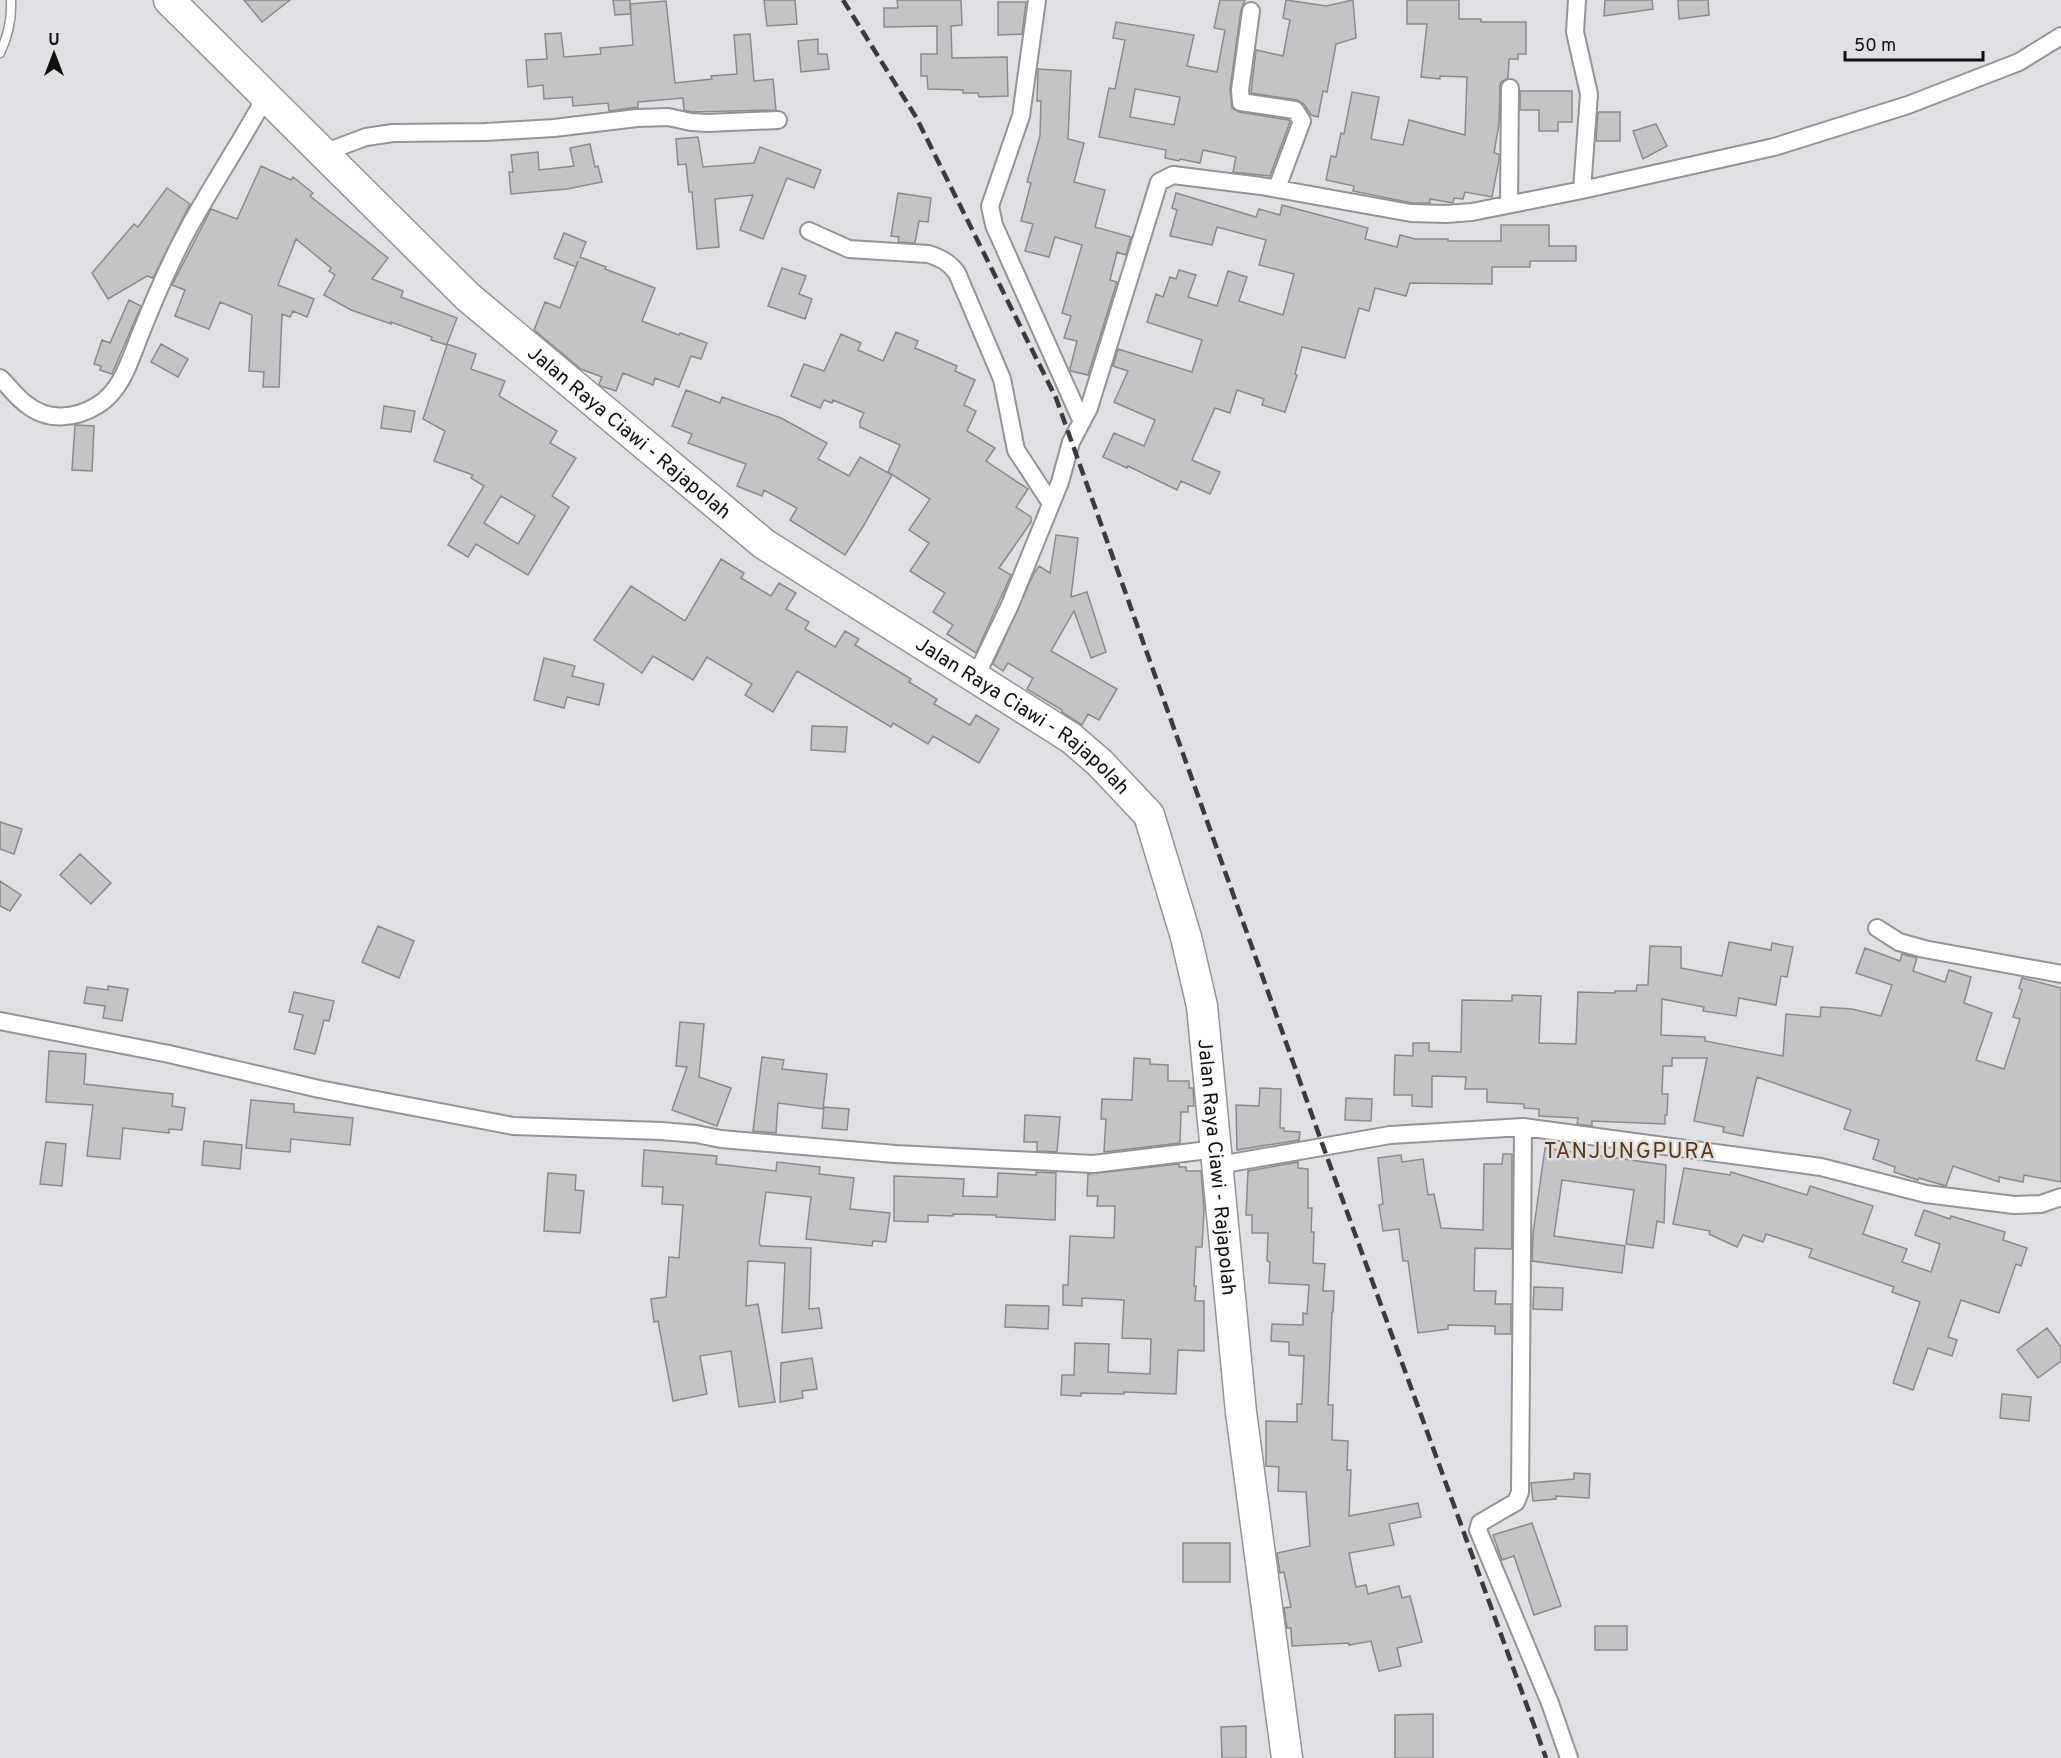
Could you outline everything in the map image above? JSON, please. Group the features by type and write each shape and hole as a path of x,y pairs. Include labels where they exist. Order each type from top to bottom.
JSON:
{"highway":[{"name":"Jalan Raya Ciawi - Rajapolah","path":"169,0 468,297 764,544 1071,738 1100,763 1149,815 1186,937 1202,1006 1218,1157 1240,1412 1287,1758"}],"street":[{"path":"1037,0 1021,116 990,206 998,235 1082,422"},
{"path":"1577,0 1575,32 1589,94 1582,190"},
{"path":"1251,11 1240,102 1295,110 1302,121 1277,188"},
{"path":"975,678 1010,605 1059,482 1071,442 1089,408 1159,182 1173,175 1277,188 1411,213 1472,212 1774,147 1908,105 2019,62 2061,36"},
{"path":"1509,203 1510,88"},
{"path":"0,378 26,405 42,414 54,417 65,417 85,411 112,394 125,372 148,315 187,231 266,96"},
{"path":"323,153 366,137 393,133 486,132 554,128 637,118 668,117 707,123 778,120"},
{"path":"809,231 849,249 928,254 952,266 1002,379 1016,450 1050,502"},
{"path":"1877,928 1899,942 1924,949 2061,974"},
{"path":"0,1021 169,1054 319,1089 513,1126 661,1131 721,1139 895,1154 1093,1164 1218,1157 1390,1136 1523,1127 1821,1167 1926,1194 2014,1206 2041,1204 2061,1197"},
{"path":"1523,1127 1520,1492 1516,1502 1480,1523 1478,1530 1550,1702 1569,1758"}],"lane":[{"path":"0,53 9,29 11,0"}],"building":[{"path":"244,0 290,0 262,22"},
{"path":"613,0 630,0 631,14 615,15"},
{"path":"764,0 795,0 797,24 767,26"},
{"path":"897,0 961,0 962,25 951,26 952,58 1007,57 1008,96 979,97 978,93 963,93 963,90 928,89 927,76 921,76 921,54 937,54 937,26 884,27 884,8 898,8"},
{"path":"1220,0 1245,0 1241,10 1230,89 1232,108 1239,112 1289,120 1270,176 1233,172 1236,157 1203,150 1200,163 1180,159 1179,161 1165,158 1166,150 1099,137 1109,88 1115,89 1125,40 1113,38 1116,22 1194,35 1187,66 1217,72 1225,30 1214,28","holes":["1135,89 1180,97 1174,125 1130,117"]},
{"path":"1286,0 1326,6 1353,0 1356,38 1336,44 1327,92 1323,91 1318,117 1311,115 1304,104 1297,100 1251,93 1256,50 1283,56 1290,20 1283,18"},
{"path":"1407,0 1459,0 1459,19 1481,19 1481,22 1526,22 1526,54 1518,54 1518,59 1509,59 1508,78 1501,82 1500,87 1499,124 1494,153 1499,154 1499,160 1492,197 1465,192 1463,199 1454,198 1453,203 1430,199 1430,203 1412,203 1353,191 1354,186 1326,180 1331,156 1336,157 1341,133 1344,134 1352,92 1379,97 1371,139 1403,145 1409,120 1465,135 1467,77 1440,76 1440,79 1421,77 1427,24 1407,24"},
{"path":"1605,0 1652,0 1653,9 1604,16"},
{"path":"1678,0 1708,0 1709,15 1679,19"},
{"path":"666,1 675,83 737,74 734,35 750,34 754,81 773,79 776,110 692,112 684,110 683,98 638,102 638,107 609,111 608,103 573,106 572,97 544,99 543,85 528,87 526,60 547,59 545,34 561,33 564,57 601,54 600,48 633,45 630,4"},
{"path":"998,2 1026,2 1022,34 998,35"},
{"path":"818,39 818,54 827,54 829,69 801,72 798,41"},
{"path":"1038,69 1071,71 1068,139 1084,143 1074,182 1105,190 1095,227 1131,237 1126,255 1117,252 1110,280 1117,282 1088,375 1070,369 1077,341 1064,338 1071,316 1062,313 1082,245 1055,237 1049,257 1025,251 1033,224 1021,221 1031,183 1027,182 1040,136 1041,101 1037,101"},
{"path":"1520,91 1572,91 1572,122 1558,122 1558,131 1539,131 1539,110 1520,110"},
{"path":"1598,112 1620,112 1620,141 1596,141"},
{"path":"1656,124 1667,146 1643,159 1633,131"},
{"path":"698,137 703,167 754,163 760,147 821,170 814,188 787,178 763,239 740,230 753,195 715,199 719,247 697,249 692,192 689,192 686,164 678,165 676,139"},
{"path":"590,144 595,167 598,166 602,182 567,189 511,194 509,172 513,172 511,155 538,152 539,170 574,166 570,148"},
{"path":"261,166 291,180 293,177 313,193 310,196 388,258 372,279 403,291 401,297 457,318 447,344 476,354 471,369 505,381 499,396 557,431 550,443 576,458 552,496 569,507 528,575 476,544 468,557 448,545 484,486 471,478 473,475 434,461 445,431 423,419 447,345 391,322 391,324 351,310 324,295 335,275 329,271 331,268 296,239 278,285 314,299 307,317 293,311 290,317 282,314 279,387 263,387 264,372 249,371 252,315 220,302 209,329 175,316 185,290 172,285 211,209 237,219","holes":["501,496 535,516 518,544 484,523"]},
{"path":"167,188 190,204 153,278 147,276 108,299 92,273 134,224 138,227"},
{"path":"898,193 931,198 928,222 919,221 915,243 898,242 899,237 891,236"},
{"path":"1176,193 1256,217 1259,209 1280,215 1282,205 1368,228 1365,239 1397,247 1400,235 1415,239 1448,239 1448,241 1501,241 1501,225 1549,225 1549,246 1576,246 1576,261 1530,261 1530,267 1492,267 1492,284 1410,283 1406,296 1375,288 1369,311 1359,308 1345,358 1302,347 1295,374 1297,375 1285,412 1262,405 1264,399 1237,390 1230,413 1215,408 1192,460 1220,472 1210,494 1181,481 1177,490 1128,466 1127,468 1103,457 1114,433 1144,446 1155,420 1114,402 1128,371 1113,366 1118,349 1192,372 1202,340 1147,322 1156,294 1163,297 1170,277 1176,279 1179,270 1196,275 1188,297 1217,306 1228,271 1247,277 1239,301 1283,315 1294,274 1259,265 1266,240 1217,227 1212,245 1170,236 1177,210 1172,208"},
{"path":"564,233 586,242 580,257 655,288 642,321 707,343 701,359 691,356 679,387 655,378 653,385 623,373 616,391 601,386 599,384 602,377 581,369 534,330 545,302 560,308 576,267 554,258"},
{"path":"782,268 806,276 799,294 812,299 805,319 768,306"},
{"path":"129,300 141,306 112,374 100,370 101,366 94,364 102,340 110,343"},
{"path":"896,332 918,341 915,348 957,366 955,371 975,380 964,405 976,411 967,431 995,448 986,461 1028,489 1016,507 1031,517 1031,522 999,568 1011,575 976,653 947,634 953,625 933,612 945,593 910,571 929,543 909,530 930,499 888,472 900,445 860,427 864,413 833,400 832,403 824,400 820,408 791,396 804,364 824,371 841,334 861,343 858,350 883,361"},
{"path":"161,344 188,359 178,377 151,362"},
{"path":"686,390 720,403 722,397 781,418 827,443 818,459 849,476 860,457 892,475 845,555 790,520 797,508 764,490 762,496 737,486 746,464 688,443 692,434 672,426"},
{"path":"384,406 415,411 411,432 381,428"},
{"path":"75,425 94,426 92,471 72,470"},
{"path":"1056,535 1078,538 1071,597 1087,592 1106,652 1091,658 1074,611 1051,651 1117,689 1099,720 1088,714 1082,725 1027,689 1033,678 1008,663 1003,671 993,664 1033,575 1039,566 1050,573"},
{"path":"721,559 744,573 741,578 771,596 779,583 796,593 786,609 809,622 805,629 835,647 845,631 859,639 855,645 911,679 909,682 937,699 934,704 970,725 976,715 999,729 979,763 933,736 928,744 893,723 891,727 797,671 773,712 745,695 752,684 707,657 693,680 653,656 642,673 594,640 631,586 685,621"},
{"path":"544,658 575,666 572,676 604,684 599,705 567,697 564,708 534,700"},
{"path":"812,726 847,727 845,752 811,750"},
{"path":"0,822 22,829 14,854 0,849"},
{"path":"80,854 111,883 91,904 60,875"},
{"path":"0,881 21,895 10,911 0,906"},
{"path":"378,926 414,941 399,978 362,962"},
{"path":"1729,942 1771,950 1772,943 1793,947 1787,977 1781,976 1776,1005 1739,998 1736,1016 1703,1011 1704,1007 1662,999 1661,1035 1705,1037 1705,1041 1783,1056 1786,1014 1820,1017 1821,1007 1852,1009 1881,1016 1892,985 1856,973 1865,948 1900,961 1902,954 1917,958 1913,971 1945,982 1949,970 1971,977 1964,1003 1992,1013 1976,1060 2004,1069 2020,1019 2013,1017 2022,990 2019,988 2022,978 2061,988 2061,1182 2024,1175 2023,1182 1999,1177 1999,1182 1953,1166 1946,1186 1894,1172 1895,1167 1873,1159 1879,1140 1844,1129 1851,1110 1757,1077 1743,1136 1723,1132 1724,1127 1694,1121 1707,1058 1672,1058 1672,1066 1663,1066 1662,1094 1668,1094 1665,1124 1592,1121 1592,1126 1577,1124 1578,1118 1539,1116 1539,1109 1524,1108 1524,1104 1487,1102 1487,1089 1465,1089 1466,1077 1432,1076 1432,1107 1412,1106 1412,1095 1394,1095 1395,1055 1413,1056 1413,1043 1429,1043 1429,1051 1461,1052 1462,1000 1512,1001 1512,995 1541,996 1539,1043 1576,1044 1578,992 1636,991 1637,985 1648,985 1650,946 1681,947 1681,968 1722,976"},
{"path":"108,986 128,989 122,1021 103,1018 105,1006 84,1003 87,987 108,990"},
{"path":"294,992 334,1001 329,1021 324,1020 315,1054 294,1049 303,1015 289,1012"},
{"path":"680,1022 704,1024 699,1077 731,1088 717,1126 672,1110 687,1067 676,1066"},
{"path":"49,1051 86,1054 84,1084 173,1094 172,1106 185,1108 182,1130 169,1129 169,1133 123,1128 120,1159 87,1156 93,1105 46,1102"},
{"path":"762,1057 784,1060 782,1069 827,1074 823,1109 778,1103 776,1133 753,1131"},
{"path":"1134,1058 1150,1059 1150,1064 1168,1065 1168,1081 1189,1081 1189,1088 1193,1088 1194,1106 1188,1106 1188,1112 1181,1112 1180,1143 1104,1152 1106,1119 1101,1119 1102,1099 1132,1100"},
{"path":"1260,1088 1281,1089 1280,1128 1284,1128 1284,1131 1300,1132 1299,1140 1237,1150 1236,1105 1259,1106"},
{"path":"1346,1098 1372,1099 1371,1121 1345,1120"},
{"path":"251,1100 294,1104 294,1112 353,1118 350,1145 291,1139 290,1152 246,1148"},
{"path":"824,1107 849,1109 847,1130 822,1128"},
{"path":"1025,1115 1060,1117 1057,1152 1037,1151 1037,1142 1024,1142"},
{"path":"204,1141 242,1145 240,1169 202,1165"},
{"path":"46,1142 66,1144 62,1186 40,1184"},
{"path":"1545,1148 1666,1165 1664,1223 1657,1221 1653,1248 1626,1244 1634,1190 1562,1180 1554,1236 1625,1246 1622,1273 1532,1261 1533,1234"},
{"path":"644,1150 717,1156 716,1164 776,1171 777,1162 820,1167 819,1174 854,1178 850,1209 890,1213 886,1242 873,1241 872,1246 806,1239 811,1197 766,1192 759,1243 761,1246 811,1248 809,1309 819,1308 822,1328 782,1333 785,1263 748,1261 746,1306 758,1304 775,1402 739,1407 731,1351 700,1356 707,1394 673,1401 658,1321 654,1322 651,1299 666,1297 669,1257 679,1258 683,1205 662,1204 663,1187 642,1186"},
{"path":"1503,1154 1512,1154 1512,1249 1475,1248 1474,1291 1496,1291 1495,1304 1511,1304 1511,1334 1495,1334 1495,1326 1448,1325 1448,1329 1418,1333 1408,1261 1403,1261 1399,1229 1383,1231 1379,1205 1383,1204 1378,1158 1401,1155 1402,1162 1423,1159 1428,1195 1434,1194 1441,1228 1483,1230 1484,1164 1502,1164"},
{"path":"1298,1162 1298,1168 1308,1169 1308,1208 1312,1208 1311,1232 1314,1232 1313,1263 1325,1264 1323,1291 1334,1291 1328,1405 1333,1405 1332,1440 1348,1441 1347,1470 1351,1470 1349,1516 1418,1503 1421,1517 1389,1524 1394,1545 1349,1553 1356,1587 1366,1585 1368,1594 1399,1586 1402,1598 1410,1596 1422,1642 1397,1648 1401,1666 1379,1671 1371,1641 1349,1645 1349,1643 1292,1646 1291,1628 1287,1628 1284,1608 1291,1607 1284,1572 1280,1573 1277,1553 1310,1546 1306,1492 1278,1491 1279,1467 1266,1466 1266,1421 1297,1422 1297,1404 1302,1404 1304,1356 1289,1355 1289,1342 1271,1341 1272,1324 1303,1325 1303,1313 1307,1314 1309,1285 1269,1283 1268,1233 1252,1233 1252,1215 1246,1215 1248,1171"},
{"path":"1179,1164 1179,1167 1186,1167 1186,1171 1201,1171 1204,1210 1202,1247 1196,1247 1194,1286 1196,1286 1195,1301 1204,1301 1204,1351 1178,1350 1176,1394 1124,1392 1124,1394 1061,1395 1062,1375 1074,1375 1075,1343 1109,1344 1108,1372 1150,1374 1151,1339 1122,1338 1124,1300 1082,1298 1082,1306 1063,1305 1063,1285 1068,1285 1070,1236 1114,1238 1115,1206 1097,1206 1098,1196 1087,1196 1088,1174"},
{"path":"1684,1168 1730,1175 1731,1172 1807,1195 1810,1186 1873,1206 1863,1234 1907,1249 1902,1262 1931,1272 1940,1244 1915,1235 1924,1210 1950,1219 1951,1216 2005,1232 2003,1240 2027,1248 2021,1266 2016,1264 1999,1313 1961,1300 1948,1337 1957,1340 1952,1356 1928,1348 1913,1390 1893,1383 1920,1302 1892,1292 1894,1287 1809,1257 1812,1249 1766,1234 1763,1242 1743,1235 1737,1247 1709,1234 1710,1231 1673,1224"},
{"path":"1036,1172 1056,1173 1055,1220 953,1214 953,1216 928,1215 928,1222 894,1221 894,1176 964,1179 963,1196 997,1197 998,1173 1036,1175"},
{"path":"548,1173 576,1175 575,1190 584,1191 580,1233 544,1231"},
{"path":"1534,1287 1563,1288 1562,1310 1533,1309"},
{"path":"1006,1305 1049,1306 1048,1329 1005,1327"},
{"path":"2047,1328 2061,1347 2061,1361 2038,1378 2017,1350"},
{"path":"812,1358 817,1389 802,1391 803,1398 780,1402 781,1363"},
{"path":"2002,1394 2031,1397 2029,1421 2000,1418"},
{"path":"1574,1473 1590,1474 1589,1498 1556,1496 1556,1499 1533,1501 1531,1483 1574,1479"},
{"path":"1532,1523 1561,1606 1534,1615 1514,1556 1502,1560 1493,1535"},
{"path":"1183,1543 1230,1543 1230,1582 1183,1582"},
{"path":"1595,1626 1627,1626 1627,1650 1595,1650"},
{"path":"1433,1714 1433,1758 1395,1758 1395,1715"},
{"path":"1246,1726 1246,1758 1222,1758 1221,1727"}],"railway":[{"path":"843,0 916,117 1056,398 1323,1146 1546,1758"}],"district":[{"name":"TANJUNGPURA","path":"1630,1150"}]}
